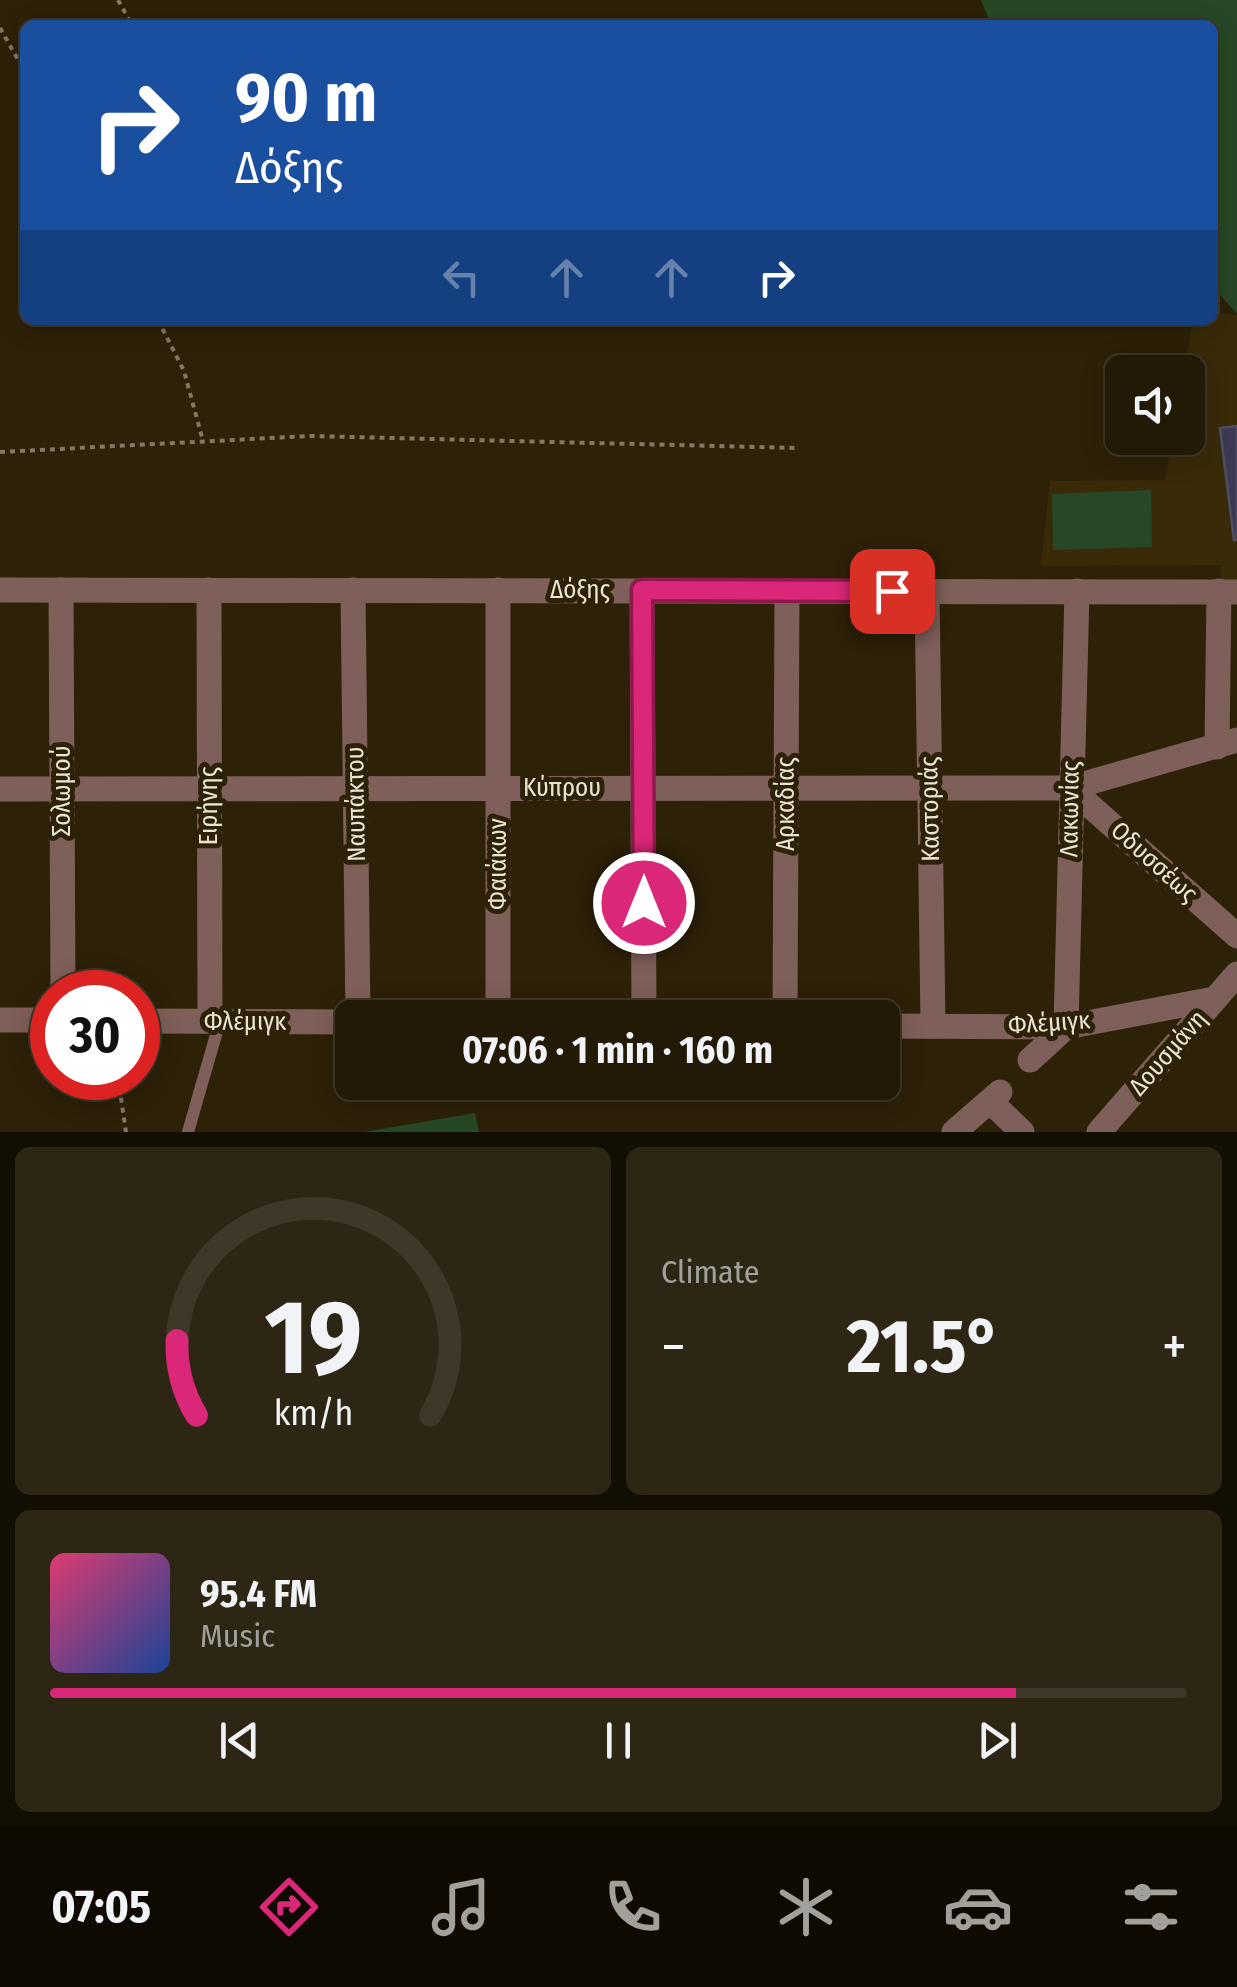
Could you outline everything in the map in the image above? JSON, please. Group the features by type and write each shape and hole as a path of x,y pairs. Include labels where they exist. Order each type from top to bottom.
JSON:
{"street":[{"name":"Δόξης","path":"0,590 1228,592"},
{"name":"Σολωμού","path":"62,590 63,970"},
{"name":"Ειρήνης","path":"209,590 215,1021"},
{"name":"Ναυπάκτου","path":"353,590 358,1000"},
{"name":"Φαιάκων","path":"498,590 498,1000"},
{"path":"642,590 644,1000"},
{"name":"Αρκαδίας","path":"786,1000 788,591"},
{"name":"Καστοριάς","path":"926,591 934,1026"},
{"name":"Λακωνίας","path":"1066,1027 1077,591"},
{"path":"1227,744 1228,592"},
{"name":"Κύπρου","path":"0,789 1070,788 1227,744"},
{"name":"Οδυσσέως","path":"1070,788 1237,936"},
{"name":"Δουσμάνη","path":"1099,1132 1237,974"},
{"name":"Φλέμιγκ","path":"900,1026 1066,1027 1214,999"},
{"path":"0,1020 30,1020"},
{"name":"Φλέμιγκ","path":"160,1021 335,1022"},
{"path":"1030,1060 1066,1027"},
{"path":"954,1132 996,1097 1022,1132"}],"lane":[{"path":"188,1132 215,1021"}],"path":[{"path":"0,28 20,63"},
{"path":"161,325 184,371 204,440"},
{"path":"0,452 310,436 797,448"},
{"path":"121,1100 126,1132"}],"shaded area":[{"path":"1218,313 1237,315 1237,593 1222,593 1221,565 1041,566 1050,481 1165,480 1169,455 1205,455 1205,355 1187,355 1192,325 1218,325"}],"green space":[{"path":"981,0 1237,0 1237,314 1218,293 1218,20 989,20"},
{"path":"1151,490 1152,547 1053,550 1052,494"},
{"path":"475,1113 479,1132 364,1132"}],"building":[{"path":"1237,426 1237,540 1234,540 1220,428"}],"route":[{"path":"644,903 642,590 892,591"}]}
